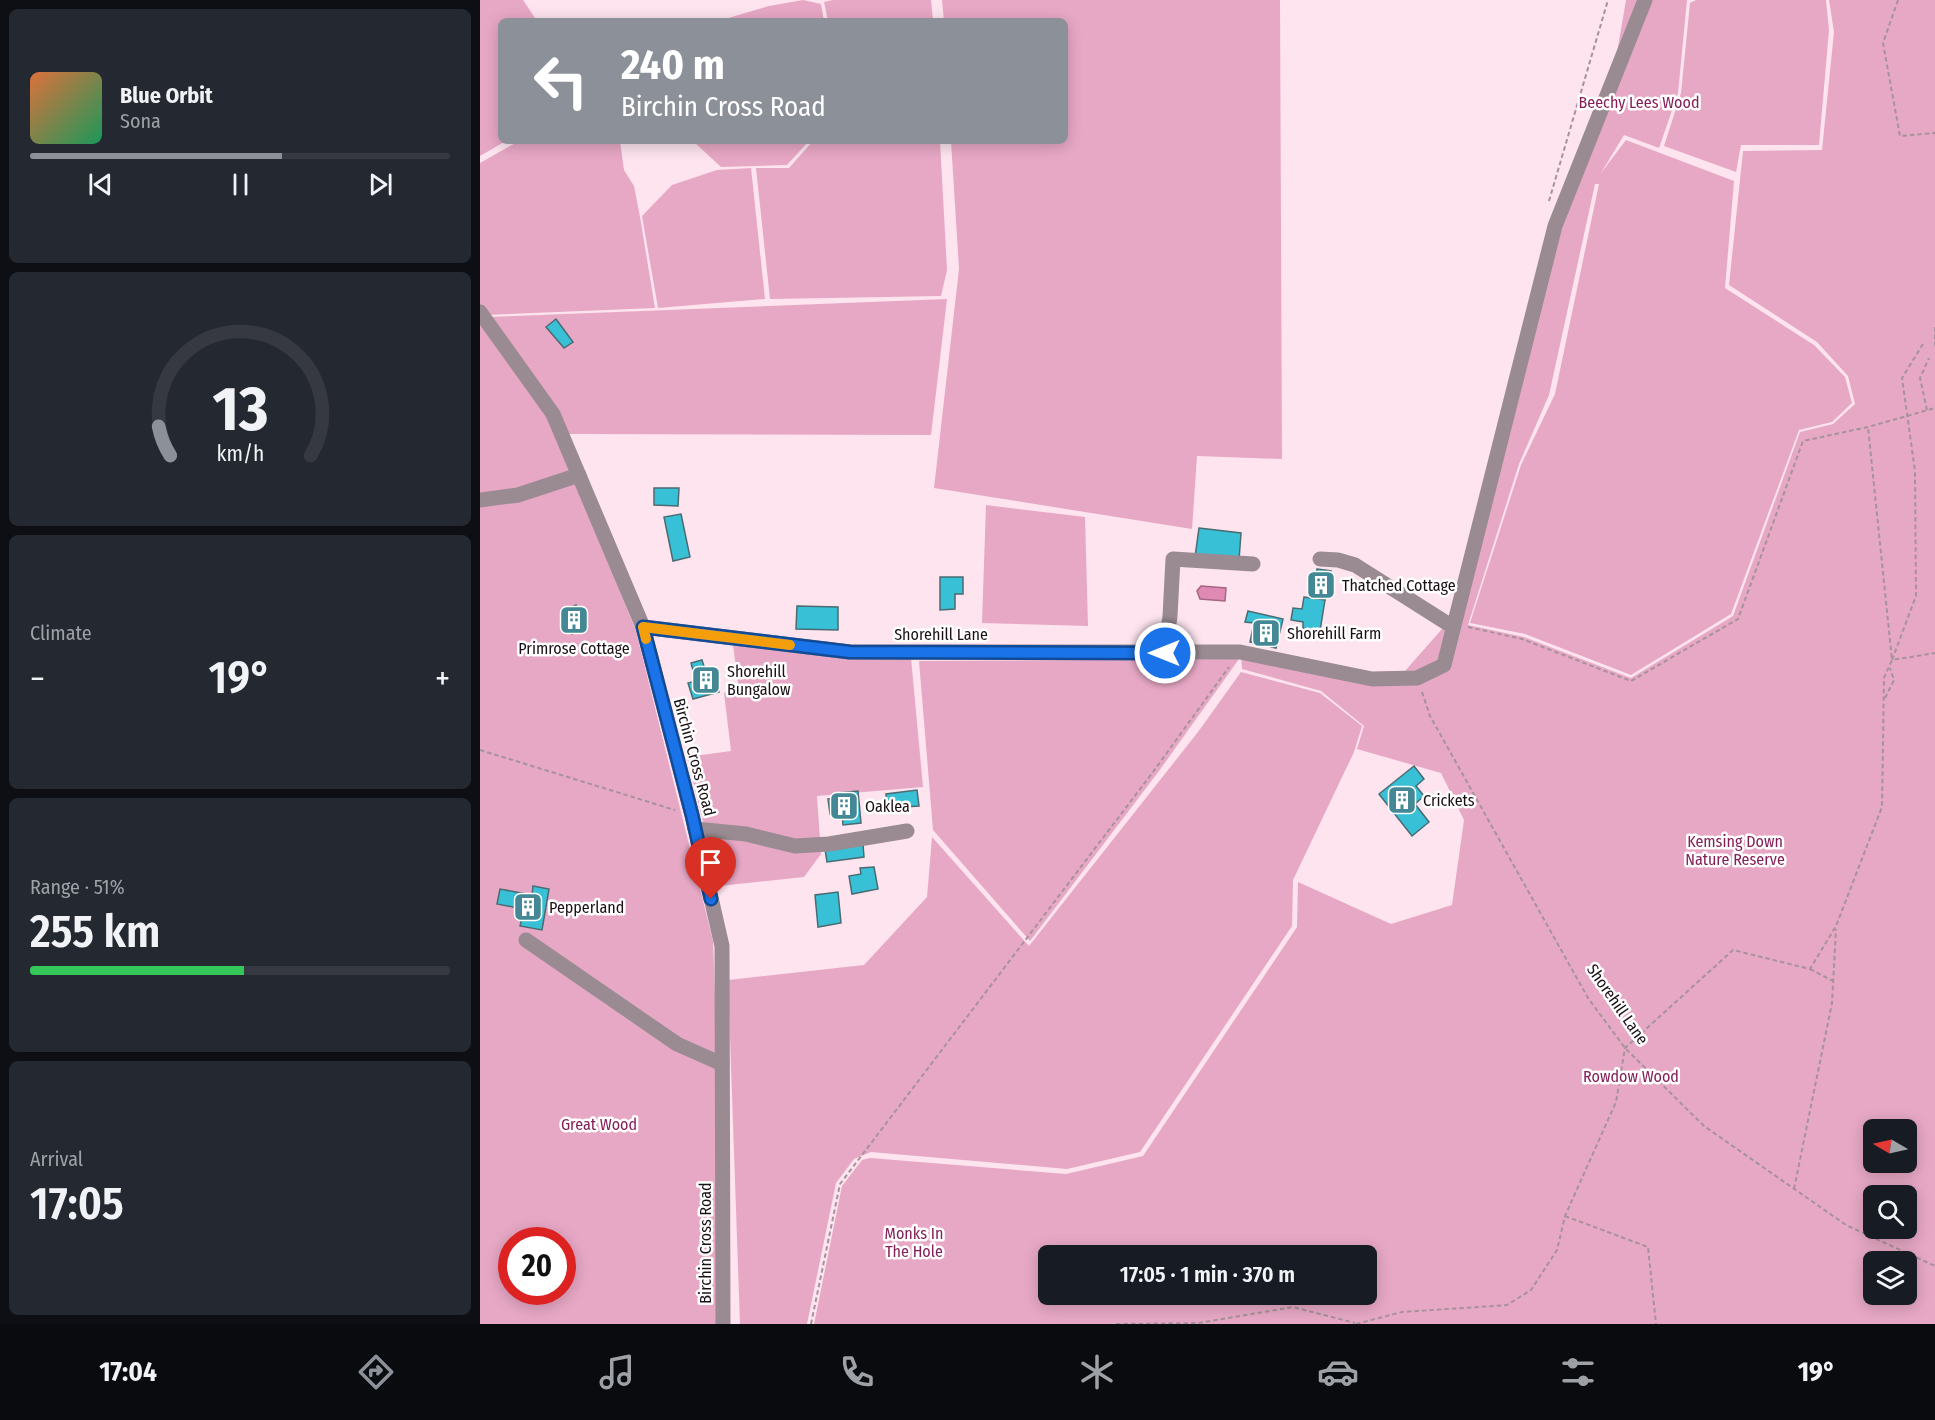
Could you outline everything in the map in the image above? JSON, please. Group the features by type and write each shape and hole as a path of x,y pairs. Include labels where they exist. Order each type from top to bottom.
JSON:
{"street":[{"path":"1417,678 1444,665 1555,226 1645,0"},
{"name":"Birchin Cross Road","path":"480,312 553,414 643,627 694,822 722,946 723,1324"},
{"path":"480,500 518,495 579,475"},
{"path":"1165,653 1170,616 1173,559 1253,564"},
{"path":"1320,559 1338,560 1355,565 1454,625"},
{"name":"Shorehill Lane","path":"643,627 850,652 1240,652 1372,679 1417,678"},
{"path":"694,822 795,846 829,844 907,831"},
{"path":"526,940 564,969 677,1044 722,1064"}],"path":[{"path":"1555,226 1551,225 1548,197 1608,0"},
{"path":"1898,0 1883,43 1900,136 1935,133"},
{"path":"1935,327 1935,346"},
{"path":"1810,969 1836,926 1882,807 1884,678 1890,668 1916,596 1915,471 1902,378 1923,344"},
{"path":"1927,410 1920,378 1929,358"},
{"path":"1454,625 1522,639 1631,681 1738,619 1803,441 1868,427 1935,408"},
{"path":"1868,427 1892,660"},
{"path":"811,1324 840,1184 1153,772 1240,652"},
{"path":"1892,660 1935,653"},
{"path":"1884,699 1894,680 1890,668"},
{"name":"Shorehill Lane","path":"1417,678 1430,716 1536,906 1588,998 1625,1048 1704,1126 1846,1225 1935,1266"},
{"path":"480,750 694,822"},
{"path":"1794,1189 1832,1003 1836,926"},
{"path":"1116,1324 1199,1323 1293,1307 1357,1324 1402,1312 1507,1305 1531,1290 1557,1250 1565,1216 1616,1102 1625,1048 1733,950 1810,969 1833,981"},
{"path":"1565,1216 1648,1247 1656,1324"}],"green space":[{"path":"480,0 523,0 535,18 498,18 498,144 501,144 480,156"},
{"path":"803,0 821,4 823,18 728,18 769,6"},
{"path":"833,0 931,0 933,18 827,18 824,2"},
{"path":"942,0 1280,0 1282,459 1197,456 1192,529 934,488 959,269 951,144 1068,144 1068,18 944,18"},
{"name":"Rowdow Wood","path":"1626,0 1687,0 1678,93 1659,148 1624,135 1601,173 1626,140 1734,181 1725,288 1814,345 1845,377 1852,403 1832,422 1799,430 1731,614 1631,675 1525,634 1470,623 1521,465 1555,394 1599,184 1595,184 1549,395 1519,464 1468,625 1524,637 1631,678 1733,616 1800,432 1833,424 1855,404 1848,376 1817,342 1729,285 1743,151 1822,150 1834,32 1829,0 1935,0 1935,1324 814,1324 842,1186 862,1160 870,1158 1066,1174 1143,1156 1297,927 1298,882 1391,924 1452,905 1464,820 1441,773 1357,749 1364,726 1321,691 1242,669 1241,656 1311,674 1405,671 1442,629 1456,622 1558,232 1613,76"},
{"path":"1696,0 1826,0 1829,30 1819,145 1741,145 1736,172 1664,146 1681,93 1690,3"},
{"path":"514,144 620,144 624,170 634,186 655,308 486,315 480,306 480,163"},
{"path":"696,144 806,144 787,165 721,167"},
{"path":"810,144 940,144 947,270 941,296 770,299 756,168 789,168"},
{"path":"751,168 765,299 658,308 642,216 672,185 717,170"},
{"path":"947,299 931,435 568,434 488,317"},
{"name":"Great Wood","path":"480,320 549,415 636,631 713,941 727,1324 480,1324"},
{"path":"986,505 1085,517 1088,626 982,623"},
{"path":"733,645 911,658 923,787 817,796 821,854 804,877 719,886 687,757 731,751 724,693 739,690"},
{"path":"1239,659 1159,771 1030,941 933,830 919,661"},
{"path":"1241,672 1320,693 1362,726 1354,752 1293,880 1292,926 1140,1152 1067,1169 871,1152 854,1159 836,1183 807,1324 740,1324 728,980 864,965 927,897 932,837 1029,946 1198,732"}],"shaded area":[{"path":"1201,586 1226,588 1225,601 1200,599 1197,591"}],"building":[{"path":"556,319 573,342 564,348 546,327"},
{"path":"654,488 679,488 678,506 654,505"},
{"path":"681,514 690,557 673,561 664,517"},
{"path":"1199,528 1241,533 1239,560 1195,557"},
{"name":"Thatched Cottage","path":"1317,569 1331,571 1325,600 1312,598"},
{"path":"940,577 963,577 963,594 955,594 955,609 940,610"},
{"path":"1304,597 1325,600 1320,631 1303,628 1303,622 1291,620 1293,608 1302,609"},
{"name":"Primrose Cottage","path":"576,605 586,628 572,634 562,611"},
{"path":"797,606 838,607 838,630 796,629"},
{"name":"Shorehill Farm","path":"1248,611 1283,619 1276,648 1250,642 1254,623 1245,622"},
{"name":"Shorehill Bungalow","path":"702,660 708,679 714,677 719,692 693,699 688,683 696,681 691,663"},
{"name":"Crickets","path":"1414,766 1424,779 1416,786 1424,796 1415,804 1429,822 1412,836 1379,794"},
{"path":"917,790 919,806 887,808 886,794"},
{"name":"Oaklea","path":"858,791 861,823 843,825 842,813 830,814 828,799 839,798 838,793"},
{"path":"863,844 864,857 827,862 825,849"},
{"path":"874,867 878,889 852,894 849,876 861,874 860,868"},
{"name":"Pepperland","path":"533,886 549,889 542,930 520,926 524,909 497,904 500,889 532,895"},
{"path":"838,892 841,923 818,927 815,895"}],"slow traffic":[{"path":"646,639 643,627 790,645"}],"place":[{"name":"Thatched Cottage","path":"1321,585"},
{"name":"Primrose Cottage","path":"574,620"},
{"name":"Shorehill Farm","path":"1266,633"},
{"name":"Shorehill Bungalow","path":"706,680"},
{"name":"Crickets","path":"1402,800"},
{"name":"Oaklea","path":"844,806"},
{"name":"Pepperland","path":"528,907"}],"route":[{"path":"711,899 692,815 643,627 850,652 1165,653"}],"park label":[{"name":"Beechy Lees Wood","path":"1639,102"},
{"name":"Kemsing Down Nature Reserve","path":"1735,850"},
{"name":"Monks In The Hole","path":"914,1242"}]}
